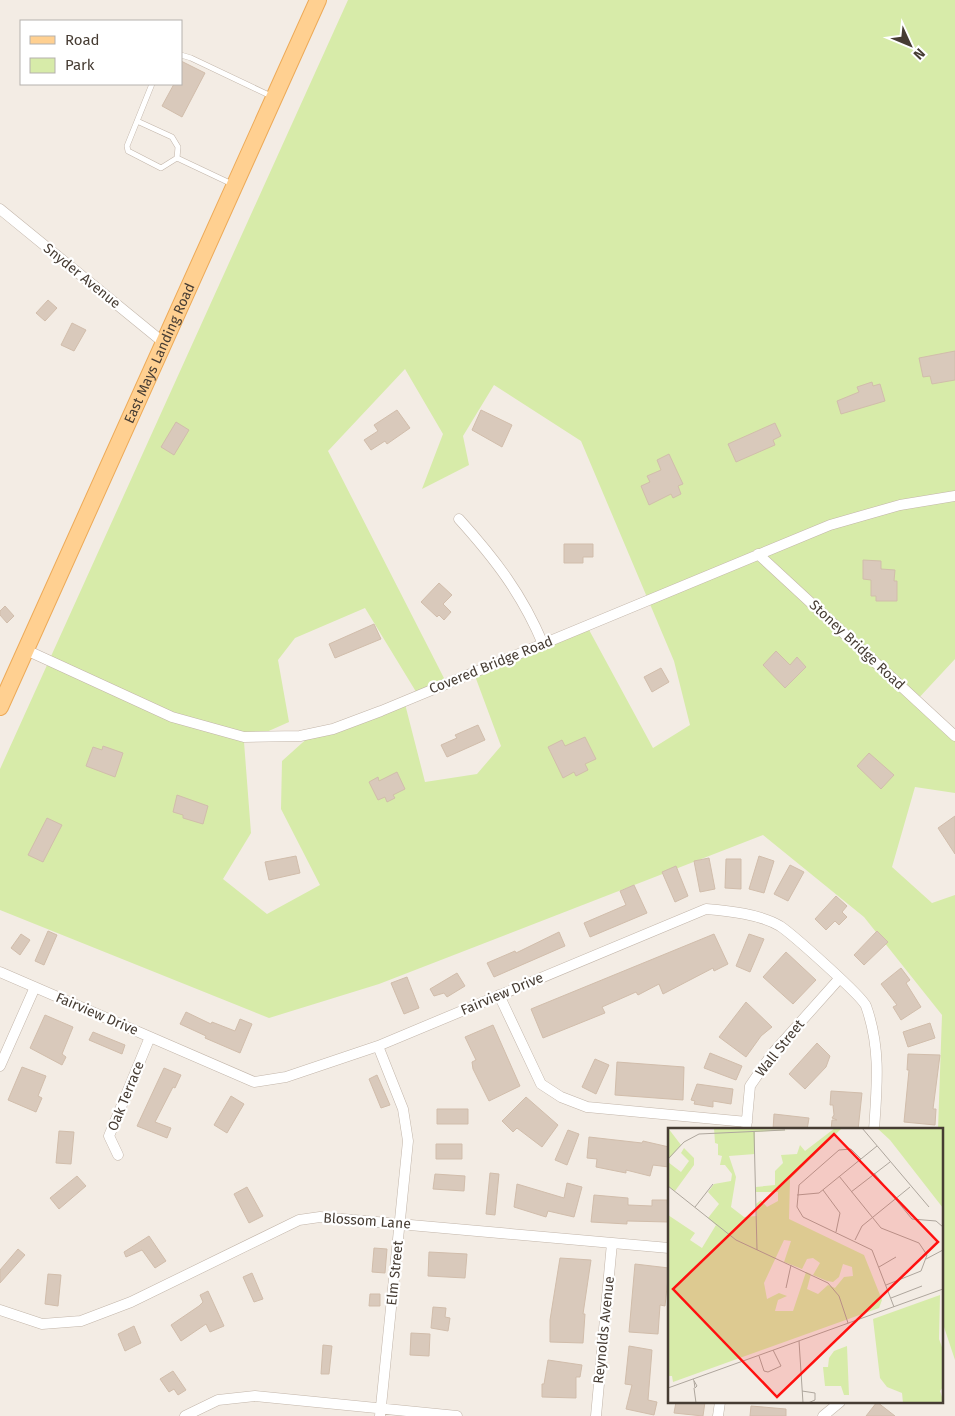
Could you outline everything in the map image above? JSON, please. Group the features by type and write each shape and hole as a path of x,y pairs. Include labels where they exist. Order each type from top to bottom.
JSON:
{"main road":[{"name":"East Mays Landing Road","path":"0,707 318,0"}],"street":[{"name":"Snyder Avenue","path":"0,209 164,343"},
{"name":"Covered Bridge Road","path":"26,650 172,717 244,737 300,736 333,729 758,554 855,518 900,505 955,496"},
{"path":"459,519 506,574 524,604 543,644"},
{"name":"Stoney Bridge Road","path":"758,554 955,736"},
{"name":"Fairview Drive","path":"0,972 254,1082 286,1077 378,1046 706,909 736,912 779,926 839,978 865,1004 874,1035 879,1067 874,1128"},
{"name":"Wall Street","path":"747,1126 750,1086 772,1054 839,978"},
{"path":"0,1066 35,987"},
{"path":"498,995 541,1084 561,1097 587,1107 747,1126"},
{"name":"Oak Terrace","path":"118,1155 109,1136 150,1037"},
{"name":"Elm Street","path":"378,1046 403,1109 408,1141 380,1413"},
{"name":"Blossom Lane","path":"0,1310 42,1324 81,1321 131,1302 299,1220 320,1217 668,1248"},
{"name":"Reynolds Avenue","path":"596,1416 612,1243"},
{"path":"185,1416 218,1400 255,1396 380,1413 457,1416"},
{"path":"823,1416 838,1404"}],"lane":[{"path":"182,56 191,58 274,98"},
{"path":"137,122 172,137 178,147 176,158 161,168 128,151 127,146 152,85"},
{"path":"176,158 234,185"}],"green space":[{"path":"348,0 955,0 955,659 916,701 955,738 955,793 915,787 892,867 932,903 955,895 955,1360 942,1321 942,1128 938,1128 942,1015 864,917 763,835 379,984 269,1018 0,910 0,769","holes":["405,369 443,434 422,489 469,465 463,436 494,385 581,441 674,661 690,725 653,748 588,628 475,676 501,746 477,774 425,782 404,700 312,734 282,761 281,809 320,885 267,914 223,879 251,833 244,742 289,722 278,660 295,638 365,608 418,695 447,684 328,451"]}],"building":[{"path":"182,62 205,73 182,117 162,106 173,85 182,85"},
{"path":"48,300 57,308 45,321 36,313"},
{"path":"72,323 86,330 74,351 61,345"},
{"path":"955,351 955,380 932,384 930,376 923,377 919,358"},
{"path":"872,382 873,386 880,384 885,401 841,414 837,401 859,392 857,387"},
{"path":"397,410 410,428 387,444 385,441 371,450 364,440 378,431 374,425"},
{"path":"481,410 512,425 502,447 472,430"},
{"path":"176,422 189,430 174,455 161,447"},
{"path":"775,423 781,436 773,440 775,445 736,462 728,444"},
{"path":"669,454 683,484 678,486 681,494 673,498 671,494 649,505 641,486 650,482 647,476 661,470 657,460"},
{"path":"564,544 593,544 593,557 583,557 583,563 564,563"},
{"path":"863,560 881,561 881,569 895,570 894,581 897,581 897,601 876,601 876,596 871,596 871,580 863,579"},
{"path":"439,583 452,595 443,604 451,612 444,620 439,615 437,617 421,602"},
{"path":"5,606 14,616 7,623 0,615 0,611"},
{"path":"374,624 381,639 335,658 329,644"},
{"path":"776,651 790,665 797,657 806,667 785,688 763,665"},
{"path":"661,668 669,682 652,692 644,677"},
{"path":"478,725 485,740 447,757 441,745 457,738 455,735"},
{"path":"585,737 596,759 585,764 588,770 576,776 574,772 563,778 548,747 562,740 565,746"},
{"path":"103,746 123,753 115,777 86,766 93,747 102,750"},
{"path":"869,753 894,775 881,789 857,766"},
{"path":"397,772 405,789 393,795 395,798 387,802 385,797 378,800 369,782 378,777 379,781"},
{"path":"177,795 208,806 203,824 183,818 183,815 173,812"},
{"path":"955,816 955,854 938,828"},
{"path":"47,818 62,825 43,862 28,855"},
{"path":"296,856 300,873 269,880 265,862"},
{"path":"759,856 774,861 764,893 749,889"},
{"path":"709,858 715,889 700,892 694,861"},
{"path":"726,859 741,859 741,889 725,888"},
{"path":"790,865 804,872 788,901 774,894"},
{"path":"676,866 688,896 675,902 662,872"},
{"path":"634,885 647,913 590,937 584,923 626,905 620,891"},
{"path":"836,896 847,906 842,912 847,917 839,925 835,921 826,930 815,919"},
{"path":"48,931 57,935 44,965 35,961"},
{"path":"877,931 888,942 864,965 854,955"},
{"path":"559,932 565,946 494,977 487,963 515,951 516,953"},
{"path":"21,934 30,940 20,955 11,948"},
{"path":"714,934 728,964 714,971 713,968 663,994 659,984 638,995 636,992 602,1007 605,1013 543,1038 531,1009"},
{"path":"749,934 764,939 750,972 736,966"},
{"path":"786,952 816,980 793,1004 763,977"},
{"path":"901,968 910,980 906,983 921,1007 901,1020 893,1007 897,1005 881,984"},
{"path":"457,973 465,986 447,997 444,993 434,996 430,989"},
{"path":"407,977 419,1008 404,1014 391,983"},
{"path":"746,1002 772,1027 761,1036 746,1057 719,1037"},
{"path":"186,1012 211,1024 212,1022 235,1031 240,1019 252,1024 240,1053 205,1038 206,1036 180,1024"},
{"path":"45,1015 73,1027 62,1054 66,1057 62,1065 30,1048"},
{"path":"930,1023 935,1038 908,1047 903,1032"},
{"path":"493,1025 520,1086 489,1101 473,1069 472,1062 476,1060 465,1037"},
{"path":"93,1032 125,1045 122,1054 89,1040"},
{"path":"817,1043 830,1056 826,1067 805,1089 789,1074"},
{"path":"710,1053 742,1066 736,1080 704,1068"},
{"path":"908,1054 940,1055 933,1109 936,1109 935,1125 904,1122 909,1070 907,1070"},
{"path":"595,1059 609,1065 596,1094 582,1087"},
{"path":"617,1062 684,1067 683,1100 615,1095"},
{"path":"22,1067 46,1076 38,1096 42,1098 36,1112 8,1100"},
{"path":"164,1068 181,1075 155,1122 171,1128 167,1138 137,1126"},
{"path":"377,1075 390,1105 381,1108 369,1079"},
{"path":"697,1084 733,1089 731,1104 713,1101 713,1107 694,1104 695,1101 691,1100"},
{"path":"831,1091 862,1093 858,1128 831,1128 832,1120 837,1120 832,1118 834,1115 833,1105 830,1105"},
{"path":"231,1096 244,1104 227,1133 214,1125"},
{"path":"526,1097 558,1125 542,1147 517,1128 513,1132 502,1121"},
{"path":"437,1109 468,1109 468,1124 437,1124"},
{"path":"774,1114 809,1118 807,1128 773,1128"},
{"path":"568,1130 579,1134 567,1165 555,1160"},
{"path":"59,1131 74,1132 71,1164 56,1163"},
{"path":"589,1137 642,1143 643,1141 668,1147 668,1167 653,1165 650,1176 626,1170 626,1173 596,1167 597,1159 587,1158"},
{"path":"436,1144 462,1144 462,1159 436,1159"},
{"path":"490,1173 499,1174 495,1215 486,1214"},
{"path":"435,1174 465,1176 464,1191 433,1189"},
{"path":"77,1176 86,1186 59,1209 50,1198"},
{"path":"567,1183 582,1187 574,1217 548,1211 546,1217 514,1207 517,1184 564,1198"},
{"path":"247,1187 263,1216 249,1223 234,1194"},
{"path":"594,1195 628,1198 628,1205 652,1206 652,1200 667,1200 668,1222 627,1221 627,1224 591,1222"},
{"path":"149,1236 166,1261 155,1268 142,1250 126,1257 124,1252"},
{"path":"374,1248 387,1249 385,1273 372,1272"},
{"path":"18,1249 25,1255 0,1283 0,1270"},
{"path":"429,1252 467,1254 465,1278 428,1276"},
{"path":"560,1258 591,1260 583,1314 585,1314 583,1343 550,1342 550,1320"},
{"path":"635,1264 668,1268 665,1306 660,1305 658,1334 629,1332"},
{"path":"252,1273 263,1299 254,1302 243,1277"},
{"path":"48,1274 61,1275 58,1306 45,1304"},
{"path":"208,1291 224,1326 210,1332 206,1324 181,1341 171,1325 199,1306 203,1302 200,1295"},
{"path":"370,1294 380,1294 380,1306 369,1306"},
{"path":"433,1307 446,1308 445,1317 450,1318 448,1331 431,1328"},
{"path":"134,1326 141,1343 125,1351 118,1334"},
{"path":"411,1333 430,1334 429,1356 410,1355"},
{"path":"323,1345 332,1346 329,1374 321,1374"},
{"path":"629,1346 652,1350 648,1400 657,1402 654,1415 626,1409 632,1385 625,1384"},
{"path":"548,1360 582,1365 580,1377 576,1377 576,1398 542,1397 542,1384 544,1384"},
{"path":"173,1371 186,1390 178,1395 174,1389 169,1392 160,1379"},
{"path":"676,1404 705,1404 703,1416 674,1413"},
{"path":"875,1404 880,1404 895,1416 866,1416"},
{"path":"751,1406 786,1409 786,1416 750,1416"}]}
